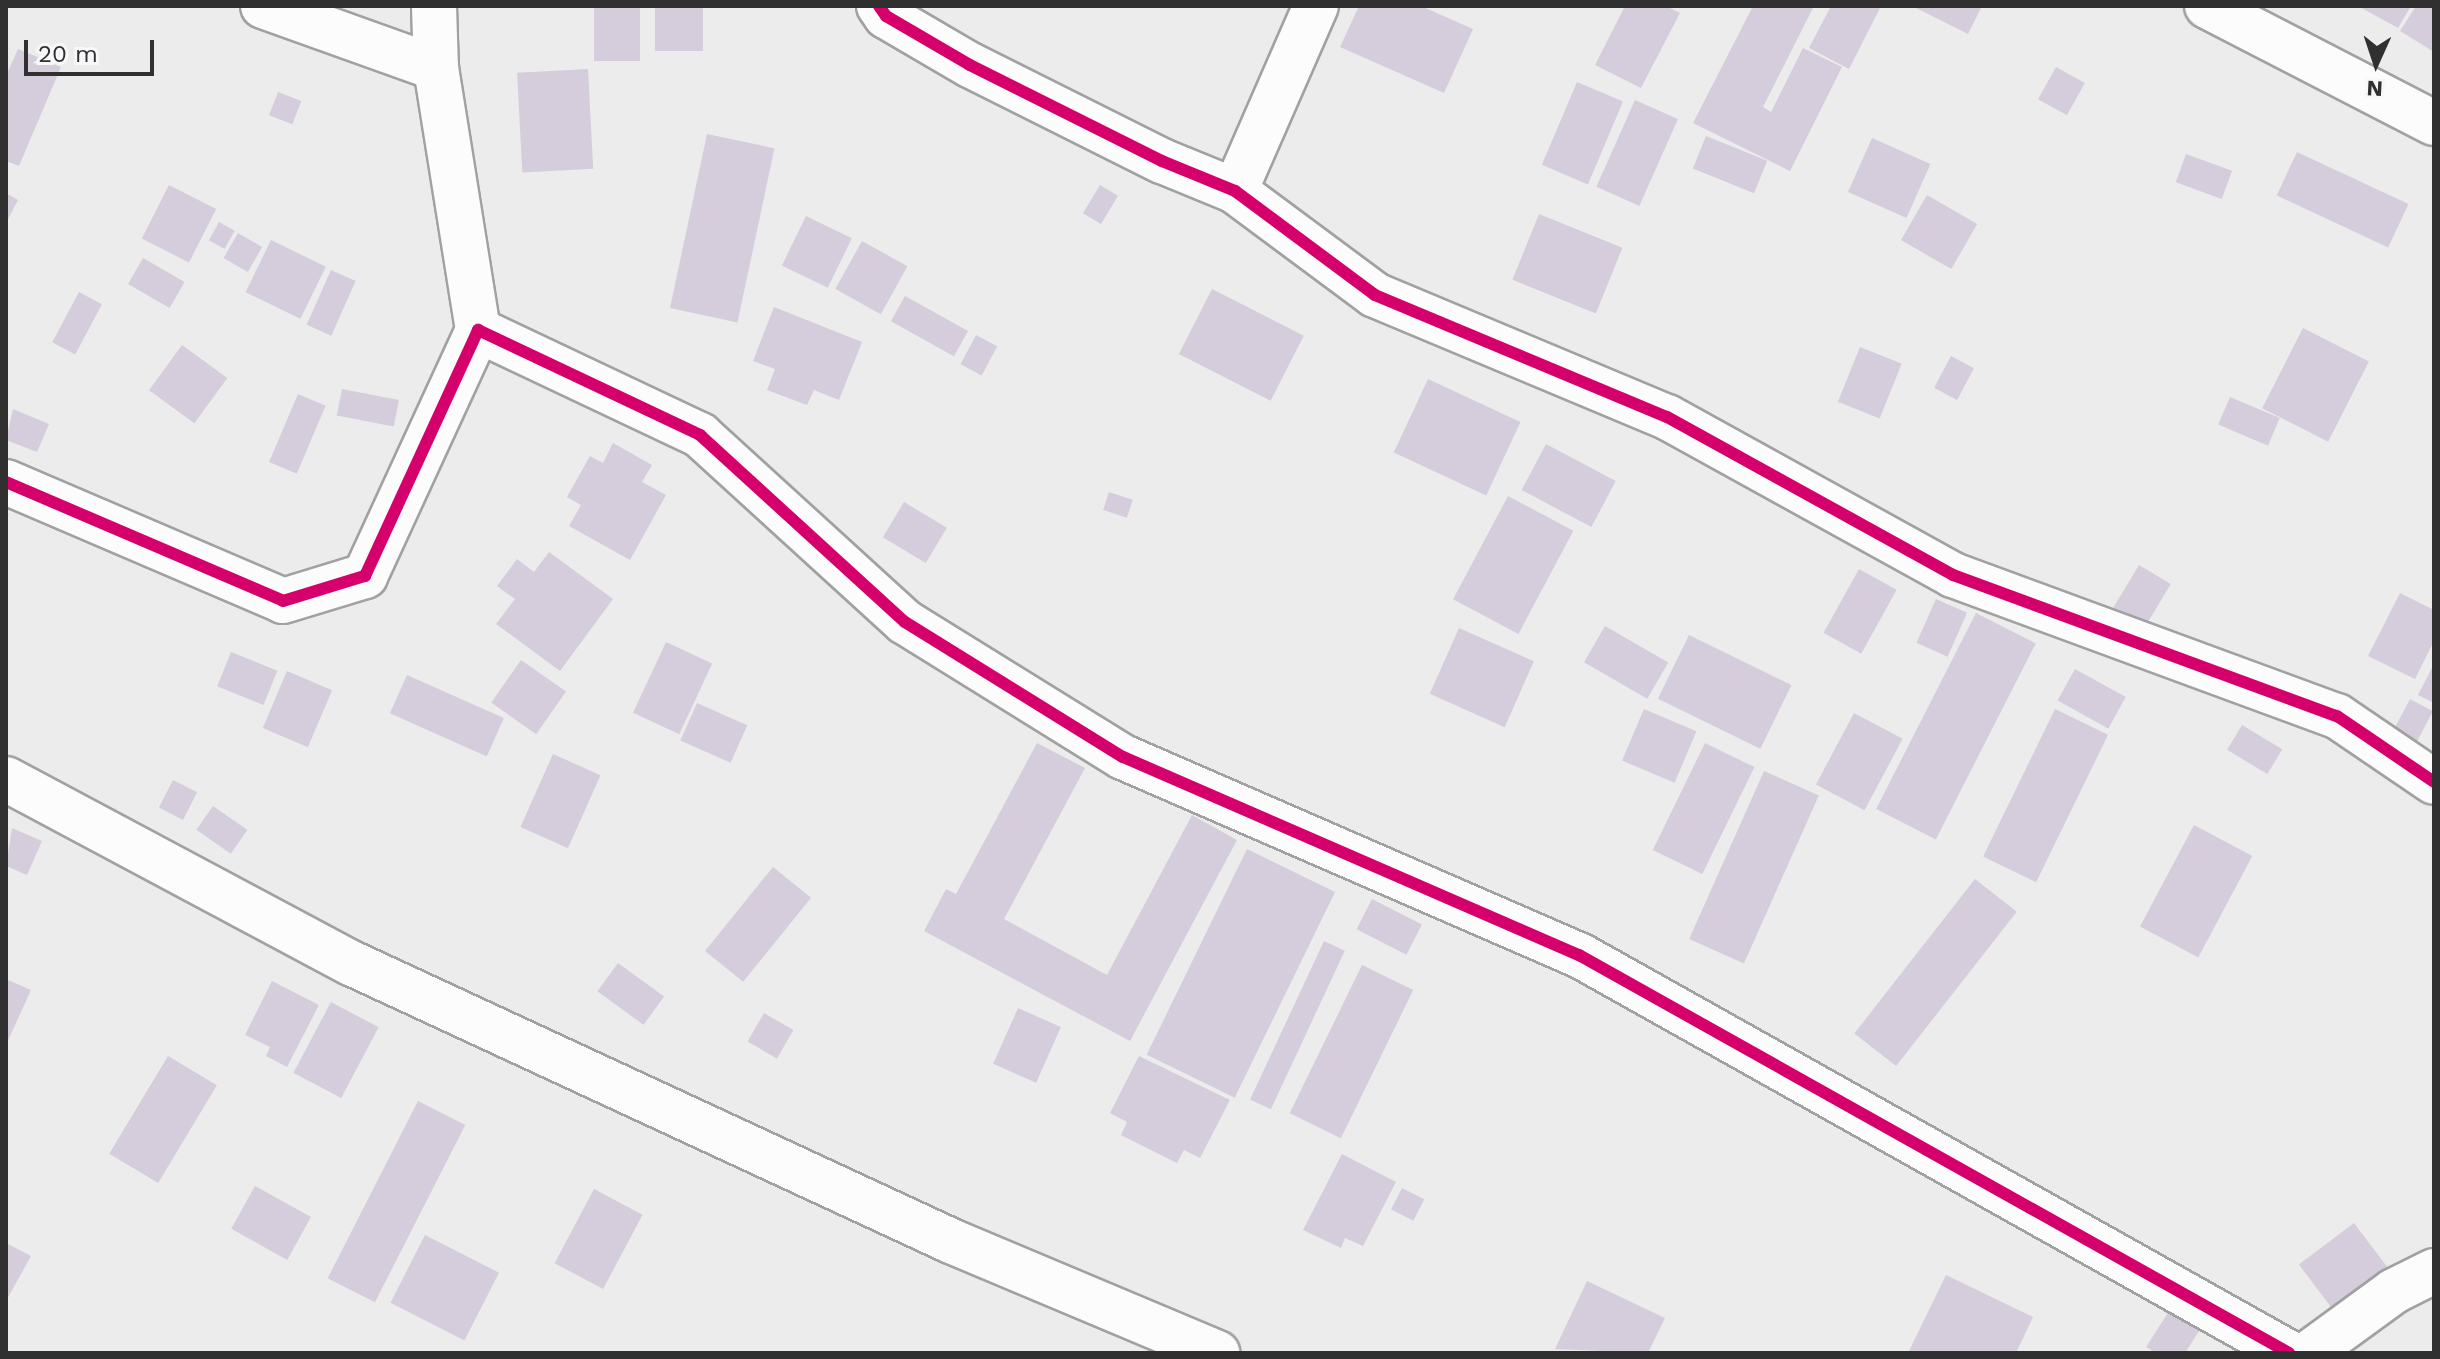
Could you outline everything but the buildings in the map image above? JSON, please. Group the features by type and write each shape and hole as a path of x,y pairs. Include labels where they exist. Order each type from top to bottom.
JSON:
{"street":[{"path":"263,6 436,68"},
{"path":"6,482 283,601 365,576 478,330 436,68 434,6"},
{"path":"879,6 886,16 970,65 1162,161 1235,191 1375,295 1667,417 1953,575 2337,716 2434,782"},
{"path":"1235,191 1316,6"},
{"path":"2207,6 2434,123"},
{"path":"478,330 700,435 905,622 1123,757 1579,955 2289,1353"},
{"path":"6,779 351,963 951,1241 1217,1353"},
{"path":"2309,1353 2394,1291 2434,1271"}],"cycle path":[{"path":"879,6 886,16 970,65 1162,161 1235,191 1375,295 1667,417 1953,575 2337,716 2434,782"},
{"path":"6,482 283,601 365,576 478,330 700,435 905,622 1123,757 1579,955 2289,1353"}]}
